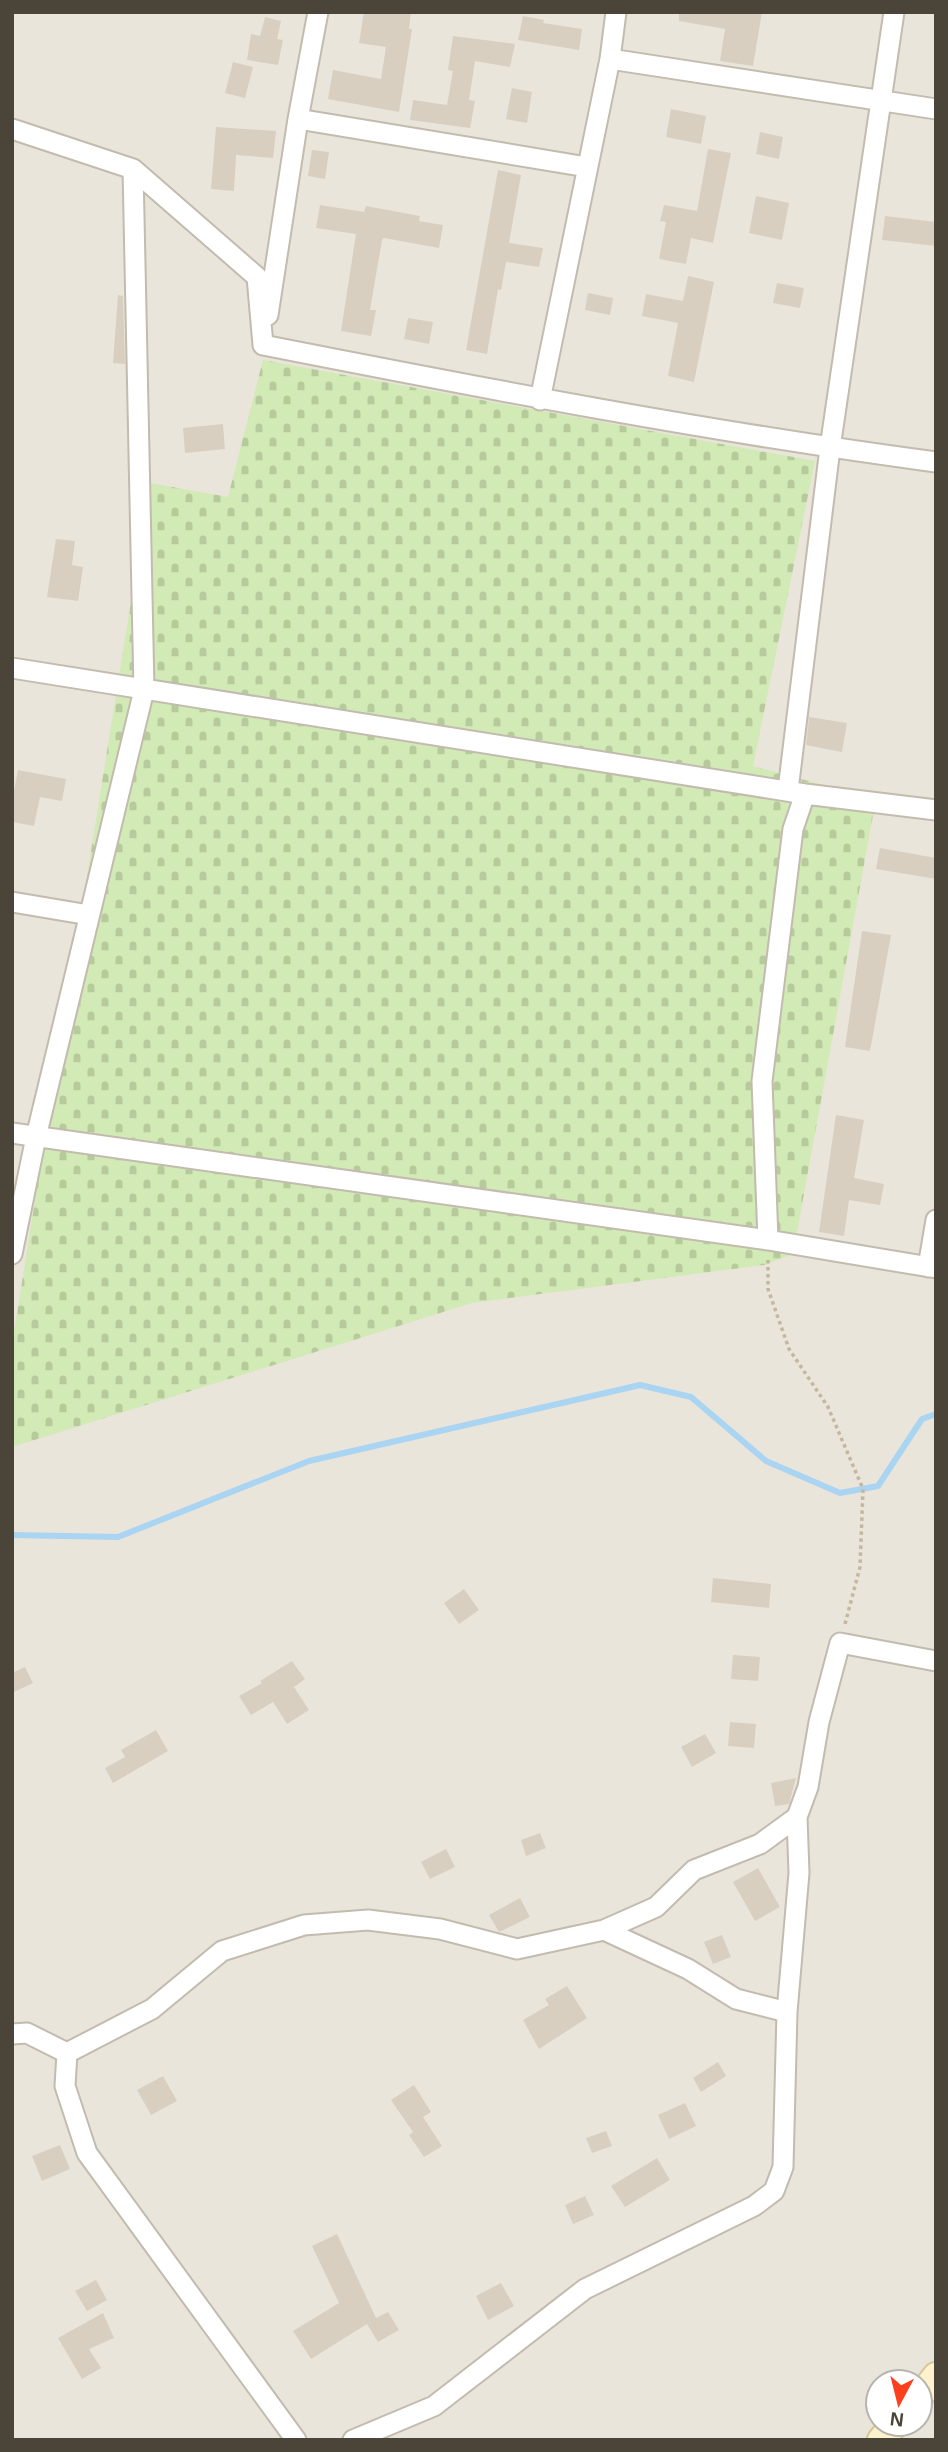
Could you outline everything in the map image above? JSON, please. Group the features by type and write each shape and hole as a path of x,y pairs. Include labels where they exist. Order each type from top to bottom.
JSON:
{"street":[{"path":"264,345 298,120 318,12"},
{"path":"540,400 610,59 616,12"},
{"path":"768,1240 762,1081 797,792 830,448 894,12"},
{"path":"610,59 936,109"},
{"path":"298,120 587,167"},
{"path":"12,128 133,169 257,277 264,345"},
{"path":"12,1254 36,1137 144,690 133,169"},
{"path":"264,345 540,400 830,448 936,462"},
{"path":"12,668 797,792 936,810"},
{"path":"12,902 89,915"},
{"path":"12,1133 768,1240 932,1268 936,1220"},
{"path":"353,2440 434,2406 585,2289 754,2206 774,2191 783,2166 787,2012 799,1873 797,1816 808,1787 819,1722 840,1643 936,1661"},
{"path":"67,2053 152,2009 222,1951 304,1925 368,1920 440,1929 517,1949 604,1930 656,1907 694,1870 760,1844 797,1816"},
{"path":"604,1930 688,1969 736,1999 787,2012"},
{"path":"12,2034 27,2034 67,2053"},
{"path":"67,2053 65,2086 88,2152 296,2440"}],"path":[{"path":"768,1240 768,1289 789,1349 828,1407 863,1489 860,1567 840,1643"}],"shaded area":[{"path":"12,12 936,12 936,2440 12,2440"}],"green space":[{"path":"263,360 815,461 753,766 876,799 793,1254 764,1265 472,1303 12,1447 12,1344 150,483 228,497"}],"building":[{"path":"364,12 411,12 409,29 412,29 399,112 328,99 333,70 381,79 386,47 359,43"},
{"path":"679,12 762,12 753,66 720,61 725,29 679,21"},
{"path":"523,16 544,20 543,23 582,29 579,50 518,40"},
{"path":"265,17 281,21 277,39 283,40 278,65 247,60 251,34 260,36"},
{"path":"453,36 515,44 510,67 475,61 469,100 475,101 470,128 410,120 413,100 447,105 453,71 448,70"},
{"path":"233,62 253,67 245,98 225,93"},
{"path":"512,88 532,92 527,123 506,119"},
{"path":"671,109 706,116 701,144 666,137"},
{"path":"216,127 276,131 273,158 236,155 234,191 211,189"},
{"path":"760,132 783,137 779,159 756,154"},
{"path":"708,149 731,153 713,243 691,238 686,264 659,259 666,222 660,221 664,205 697,211"},
{"path":"312,150 329,152 325,179 308,176"},
{"path":"498,170 521,175 509,243 543,248 539,267 506,262 501,290 498,289 487,354 466,350"},
{"path":"756,196 789,203 782,240 749,233"},
{"path":"320,205 364,212 366,206 420,216 419,221 443,225 439,248 384,238 382,240 370,310 376,310 371,336 341,331 356,234 316,228"},
{"path":"885,216 936,222 936,246 882,240"},
{"path":"688,276 714,282 694,382 668,376 678,323 642,316 646,294 683,301"},
{"path":"777,283 804,288 800,308 773,303"},
{"path":"588,293 613,298 610,315 585,310"},
{"path":"118,295 123,296 125,364 113,363"},
{"path":"408,318 433,322 429,344 404,339"},
{"path":"223,424 225,449 185,453 183,428"},
{"path":"56,539 75,541 72,565 83,567 78,601 47,597"},
{"path":"809,717 847,723 842,752 806,745"},
{"path":"18,770 66,779 62,801 40,797 34,826 12,822 12,801"},
{"path":"880,848 936,858 936,879 876,869"},
{"path":"862,931 891,935 870,1051 845,1047"},
{"path":"836,1115 864,1120 854,1178 884,1184 880,1205 849,1200 844,1236 819,1232"},
{"path":"713,1578 771,1584 769,1608 711,1602"},
{"path":"464,1589 479,1610 459,1624 444,1603"},
{"path":"733,1655 760,1657 758,1681 731,1679"},
{"path":"292,1661 305,1679 294,1687 309,1710 287,1724 273,1702 251,1715 239,1696"},
{"path":"25,1667 33,1683 12,1693 12,1673"},
{"path":"730,1722 756,1724 754,1748 728,1746"},
{"path":"156,1730 168,1751 113,1783 105,1768 125,1757 121,1750"},
{"path":"705,1734 716,1753 692,1767 681,1747"},
{"path":"796,1778 789,1804 775,1806 771,1783"},
{"path":"540,1833 546,1848 526,1856 521,1840"},
{"path":"446,1849 455,1867 430,1879 421,1862"},
{"path":"758,1868 780,1907 755,1921 733,1882"},
{"path":"520,1898 530,1917 499,1932 489,1915"},
{"path":"722,1935 731,1957 713,1964 704,1942"},
{"path":"567,1986 587,2018 539,2049 523,2020 549,2005 545,1999"},
{"path":"718,2062 726,2076 701,2092 693,2078"},
{"path":"163,2076 177,2101 151,2115 137,2090"},
{"path":"414,2085 431,2112 423,2117 442,2146 424,2157 409,2135 413,2132 391,2100"},
{"path":"685,2103 696,2126 669,2139 658,2115"},
{"path":"606,2131 612,2146 592,2153 586,2138"},
{"path":"60,2145 70,2169 42,2181 32,2156"},
{"path":"657,2158 670,2180 625,2207 611,2186"},
{"path":"585,2196 594,2215 573,2224 565,2205"},
{"path":"337,2234 376,2318 388,2312 399,2330 378,2342 367,2324 311,2359 293,2331 339,2303 312,2246"},
{"path":"96,2280 107,2300 87,2311 75,2291"},
{"path":"501,2283 514,2306 488,2320 476,2296"},
{"path":"103,2313 114,2338 89,2349 101,2368 82,2379 58,2338"}],"waterway":[{"path":"12,1535 118,1537 309,1461 640,1385 691,1397 766,1461 840,1493 878,1486 922,1419 936,1414"}]}
